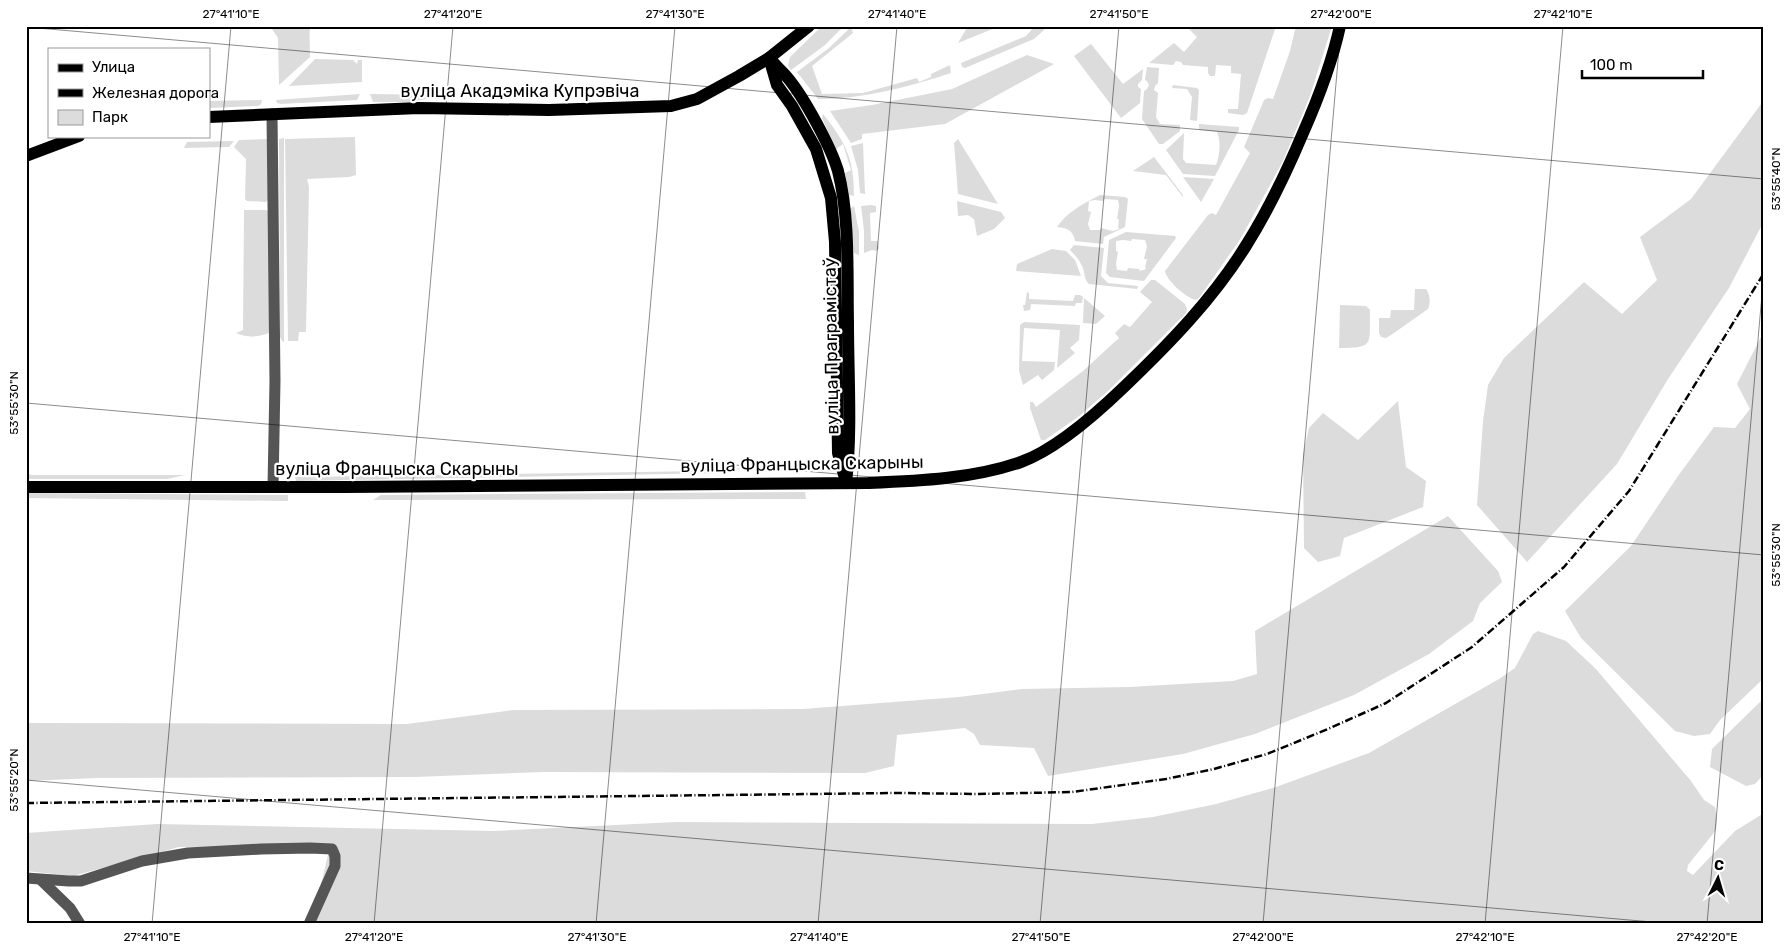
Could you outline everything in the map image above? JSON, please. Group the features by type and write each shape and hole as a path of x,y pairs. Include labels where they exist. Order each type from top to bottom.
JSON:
{"main road":[{"name":"вуліца Акадэміка Купрэвіча","path":"210,117 419,108 617,109 671,106 697,98 769,58 809,26"},
{"name":"вуліца Францыска Скарыны","path":"26,488 846,483 925,480 987,472 1021,462 1038,454 1100,410 1140,372 1199,310 1246,246 1286,173 1317,102 1340,26"},
{"name":"вуліца Праграмістаў","path":"769,58 776,85 792,106 816,149 831,198 835,242 838,453 846,483"},
{"path":"26,156 74,138"}],"street":[{"path":"272,114 275,381 273,487"},
{"path":"26,878 81,880 142,860 188,853 271,848 332,849 336,856 335,866 309,924"},
{"path":"41,880 70,908 80,924"}],"green space":[{"path":"270,26 310,26 310,57 279,85 278,38"},
{"path":"822,26 843,27 825,45 791,70 788,66 790,57"},
{"path":"968,26 1000,26 958,43"},
{"path":"1035,26 1047,26 1034,39 965,68 962,67 961,63 1026,36"},
{"path":"1189,26 1276,26 1247,113 1243,115 1228,113 1228,109 1238,109 1241,74 1231,73 1231,66 1216,65 1215,76 1210,76 1208,67 1183,65 1181,62 1176,61 1173,65 1149,63 1174,43 1184,52 1197,37 1188,28"},
{"path":"1296,26 1332,26 1310,96 1283,161 1241,238 1199,298 1196,300 1192,299 1173,284 1165,271 1208,215 1212,213 1216,215 1250,153 1244,147 1264,100 1268,98 1273,99 1290,51"},
{"path":"851,27 853,33 812,66 822,94 863,93 917,78 919,82 950,65 951,73 918,83 885,91 852,97 818,99 797,72 829,48"},
{"path":"1091,44 1123,84 1143,69 1142,80 1138,84 1138,87 1141,89 1140,103 1121,118 1074,56"},
{"path":"1027,55 1054,64 945,124 862,134 862,139 851,143 830,111 872,105 952,89"},
{"path":"315,59 353,60 357,64 358,60 362,60 362,82 289,86"},
{"path":"1147,67 1159,68 1158,83 1154,90 1158,93 1156,117 1160,124 1180,125 1180,131 1163,144 1159,144 1142,119 1144,91 1149,85 1145,80"},
{"path":"1173,85 1197,88 1199,90 1197,121 1190,120 1192,97 1187,89 1172,88"},
{"path":"360,94 357,100 281,104 277,103 276,100"},
{"path":"370,94 441,96 411,102 373,102"},
{"path":"262,100 258,106 210,108 210,101"},
{"path":"1764,100 1764,221 1729,288 1668,379 1617,464 1527,562 1477,505 1483,421 1488,385 1504,358 1584,282 1622,314 1657,280 1640,237 1691,199"},
{"path":"823,114 838,134 843,143 847,152 854,183 854,196 849,195 845,173 851,170 843,144 836,149 822,118"},
{"path":"1199,124 1239,127 1215,176 1183,174 1166,150 1184,133 1183,159 1186,163 1216,165 1220,148 1217,132 1199,130"},
{"path":"355,137 356,175 307,179 309,187 306,332 299,332 298,341 288,341 285,139"},
{"path":"284,138 284,342 280,337 279,139"},
{"path":"270,139 268,200 266,202 247,201 245,199 246,159 234,147 239,140"},
{"path":"958,139 998,204 958,194 954,143"},
{"path":"234,141 229,147 184,148 187,142"},
{"path":"863,143 865,194 860,193 858,170 851,146"},
{"path":"1154,157 1183,197 1166,175 1133,171"},
{"path":"1183,177 1214,179 1201,202"},
{"path":"1100,195 1125,197 1128,199 1125,227 1104,237 1103,244 1075,241 1073,234 1069,230 1057,227 1071,212 1089,201 1088,211 1091,212 1088,224 1090,230 1100,230 1101,228 1113,231 1119,229 1119,219 1117,219 1118,200 1089,201"},
{"path":"957,201 1001,212 1005,218 994,229 977,236 974,219 968,215 958,216"},
{"path":"854,206 859,232 859,255 854,253 853,248 850,209"},
{"path":"861,206 876,206 876,212 870,213 871,241 878,241 879,248 877,251 872,250 864,253"},
{"path":"244,210 266,210 269,212 270,327 269,333 257,336 244,336 236,333 243,330"},
{"path":"1126,232 1175,236 1176,238 1144,281 1110,277 1106,273 1109,240","holes":["1145,240 1147,246 1144,259 1147,259 1146,269 1140,271 1139,269 1128,268 1127,271 1117,270 1118,252 1116,251 1116,241"]},
{"path":"1074,245 1104,248 1101,276 1108,283 1138,286 1137,289 1089,284 1085,279 1081,263 1070,250"},
{"path":"1052,249 1066,251 1075,260 1081,276 1016,271 1017,264"},
{"path":"1151,280 1155,280 1185,304 1186,313 1108,391 1078,417 1045,440 1041,440 1030,408 1030,402 1033,402 1036,407 1083,371 1119,338 1115,333 1124,324 1130,327 1152,302 1140,292"},
{"path":"1415,289 1426,289 1430,299 1428,309 1386,338 1381,337 1379,333 1379,318 1390,318 1391,310 1414,310"},
{"path":"1027,292 1029,293 1029,299 1073,301 1075,295 1083,297 1082,303 1076,303 1075,306 1031,304 1030,310 1024,311 1023,305 1025,305"},
{"path":"1084,298 1105,316 1096,324 1083,323"},
{"path":"1340,305 1366,306 1370,310 1370,337 1365,345 1339,348"},
{"path":"1024,322 1080,325 1079,340 1070,348 1075,353 1057,368 1060,330 1024,328 1022,361 1055,362 1054,370 1042,380 1038,375 1023,385 1019,371 1020,325"},
{"path":"1764,331 1764,678 1720,720 1710,734 1694,736 1675,731 1581,638 1565,611 1631,546 1714,427 1735,428 1750,409 1737,384"},
{"path":"1398,401 1406,467 1426,481 1423,507 1344,538 1340,556 1318,562 1304,548 1303,454 1309,428 1323,413 1358,440"},
{"path":"745,468 722,473 296,481 295,477 704,471"},
{"path":"26,474 185,475 167,479 26,479"},
{"path":"805,492 806,499 373,500 381,495"},
{"path":"26,493 288,495 288,501 26,498"},
{"path":"1448,516 1498,571 1502,582 1480,603 1473,621 1429,654 1354,695 1255,734 1183,754 1048,776 1034,748 980,745 974,734 965,728 897,735 894,766 865,773 543,772 415,777 97,778 26,781 26,723 407,724 514,710 803,709 959,697 1022,689 1129,687 1233,681 1257,674 1255,631"},
{"path":"1538,631 1566,641 1596,669 1691,781 1704,800 1715,807 1716,830 1688,865 1687,871 1693,875 1735,831 1764,813 1764,924 312,924 330,846 179,847 73,876 26,871 26,833 157,824 494,831 676,822 1092,824 1153,817 1216,804 1276,787 1369,753 1515,668 1533,634"},
{"path":"1764,698 1764,774 1755,784 1746,786 1710,767 1712,749"}],"railway":[{"path":"26,803 1072,792 1166,779 1214,769 1267,754 1386,703 1472,647 1564,567 1629,491 1764,273"}]}
